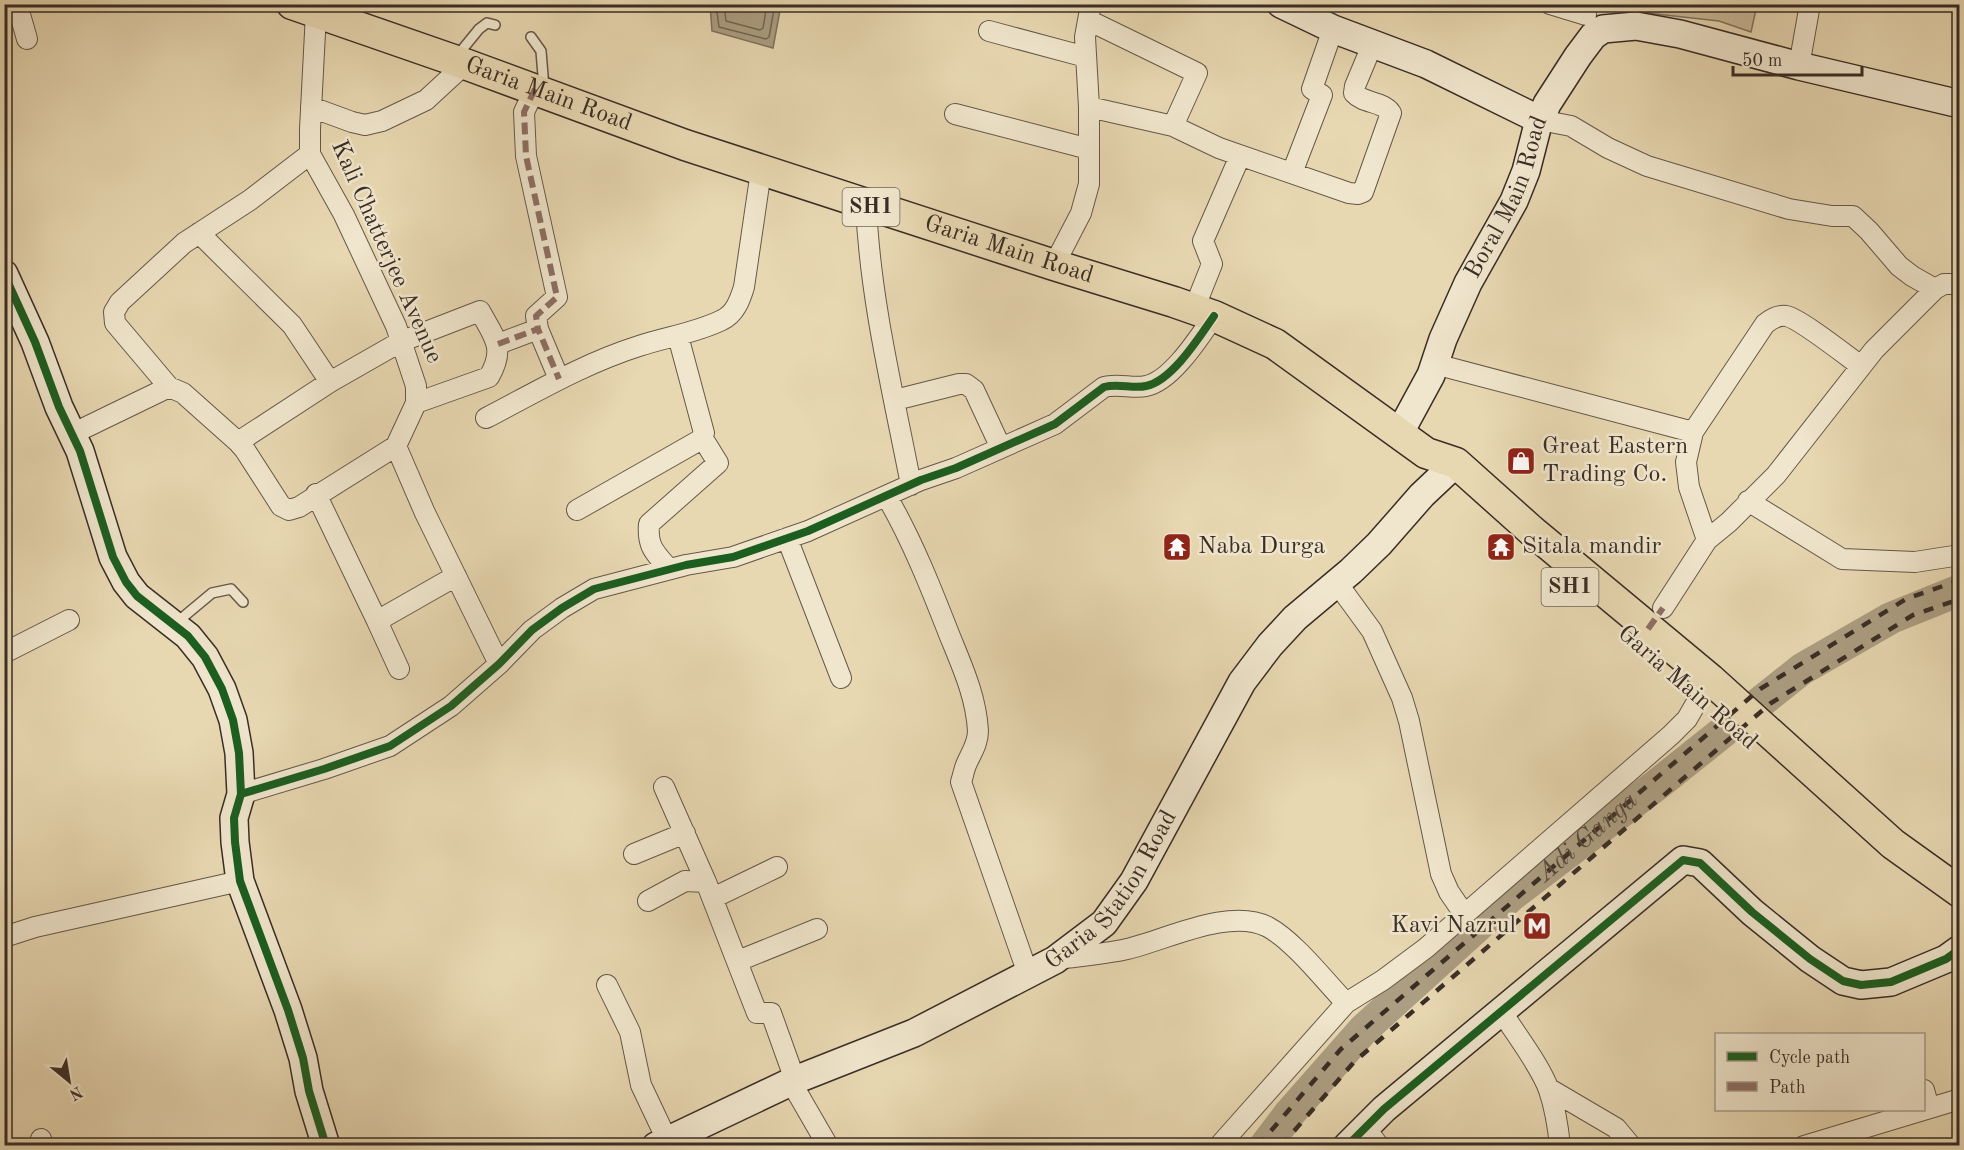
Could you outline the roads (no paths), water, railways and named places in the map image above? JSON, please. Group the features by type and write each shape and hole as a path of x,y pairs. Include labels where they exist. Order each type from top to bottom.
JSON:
{"main road":[{"name":"Boral Main Road","path":"1281,4 1333,29 1426,64 1540,120 1532,153 1514,201 1468,283 1443,339 1431,375 1399,434"},
{"name":"Garia Main Road","path":"304,9 460,62 761,171 1204,313 1275,344 1532,531 1790,764 1913,880 1959,912"},
{"path":"1540,120 1588,18 1603,29 1636,26 1680,34 1799,66 1959,104"},
{"path":"4,274 35,342 59,407 80,451 113,557 126,582 137,596 189,636 205,657 222,688 233,720 239,753 241,794 234,818 240,880 288,1010 326,1146"},
{"name":"Garia Station Road","path":"662,1143 793,1081 914,1033 1055,960 1104,923 1134,881 1242,682 1270,645 1295,618 1379,544 1422,495 1440,465"},
{"name":"Garia Main Road","path":"1790,764 1959,892"},
{"path":"1364,1140 1384,1109 1683,860 1700,863 1752,912 1810,959 1843,981 1861,985 1891,982 1946,959 1959,949"}],"street":[{"path":"17,4 27,39"},
{"path":"1550,4 1588,18"},
{"path":"1799,66 1810,4"},
{"name":"Kali Chatterjee Avenue","path":"304,9 311,107 310,154 344,215 396,326 417,386 417,402 396,446"},
{"path":"1054,265 1081,213 1089,184 1089,107 1085,37 1090,12 1197,73 1173,126"},
{"path":"1292,173 1322,95 1312,89 1333,29"},
{"path":"989,32 1086,57"},
{"path":"1089,107 1173,126 1240,156 1349,193 1358,194 1363,192 1391,113 1388,108 1358,98 1354,93 1373,43"},
{"path":"311,107 366,125 382,121 426,100 460,62"},
{"path":"539,91 524,112 526,156 557,297 536,316 538,329 560,379"},
{"path":"955,114 1089,149"},
{"path":"1540,120 1570,126 1608,148 1647,166 1789,209 1832,216 1852,216 1869,231 1899,266 1935,289"},
{"path":"310,154 250,200 184,243 120,302 114,312 115,323 169,387 183,393 238,442 281,506 289,510 299,507 316,494 396,446 425,513 499,664"},
{"path":"241,794 390,746 451,706 499,664 532,630 562,608 594,589 669,569 733,557 808,531 1055,424 1104,387 1111,385 1146,387 1159,382 1194,344 1204,313 1212,264 1203,241 1240,156"},
{"path":"486,417 585,366 639,346 678,336 724,320 738,305 744,287 761,171"},
{"path":"866,205 874,294 911,485"},
{"path":"199,233 292,326 330,382"},
{"path":"1663,608 1707,540 1729,522 1776,475 1874,350 1935,289 1944,284 1959,284"},
{"path":"238,442 330,382 400,342 480,311 498,344 495,366 489,376 417,402"},
{"path":"1707,540 1689,487 1686,462 1693,432 1765,324 1774,317 1787,316 1801,323 1861,366"},
{"path":"498,344 538,329"},
{"path":"577,510 700,440 705,433 678,336"},
{"path":"1435,364 1693,432"},
{"path":"895,400 959,384 971,386 1001,448"},
{"path":"72,434 169,387"},
{"path":"669,569 651,549 649,524 718,463 702,437"},
{"path":"316,494 399,669"},
{"path":"887,497 897,514 938,607 970,686 978,732 976,746 966,764 961,782 1028,974"},
{"path":"1748,501 1842,559 1915,562 1959,555"},
{"path":"788,538 841,678"},
{"path":"377,621 456,576"},
{"path":"1337,583 1372,631 1402,698 1409,721 1441,874 1449,892 1464,914"},
{"path":"4,653 69,620"},
{"path":"1219,1146 1346,1003 1417,955 1671,735 1687,719 1705,688"},
{"path":"664,787 710,890 757,1013 771,1013 793,1081 828,1146"},
{"path":"634,854 685,833"},
{"path":"648,901 685,881 710,890 777,867"},
{"path":"4,937 35,927 240,880"},
{"path":"1055,960 1126,949 1224,921 1246,921 1266,926 1283,936 1346,1003"},
{"path":"738,961 817,929"},
{"path":"607,985 630,1032 641,1085 662,1143"},
{"path":"1502,1012 1532,1058 1548,1088 1558,1122 1560,1146"},
{"path":"1548,1088 1616,1128 1631,1146"},
{"path":"1926,1099 1959,1099"},
{"path":"1804,1146 1895,1111"}],"lane":[{"path":"460,62 478,29 488,24 495,25"},
{"path":"531,37 540,51 539,91"},
{"path":"174,625 212,593 231,589 243,602"}],"water":[{"path":"710,5 781,5 773,48 712,31"}],"waterway":[{"name":"Adi Ganga","path":"1265,1146 1290,1113 1364,1029 1512,895 1659,783 1802,669 1891,618 1960,590"}],"railway":[{"path":"1258,1146 1341,1049 1760,689 1906,599 1960,580"},
{"path":"1281,1146 1354,1062 1771,703 1913,615 1960,599"}],"place":[{"name":"Great Eastern Trading Co.","path":"1521,461"},
{"name":"Naba Durga","path":"1177,547"},
{"name":"Sitala mandir","path":"1501,547"},
{"name":"Kavi Nazrul","path":"1537,926"}]}
